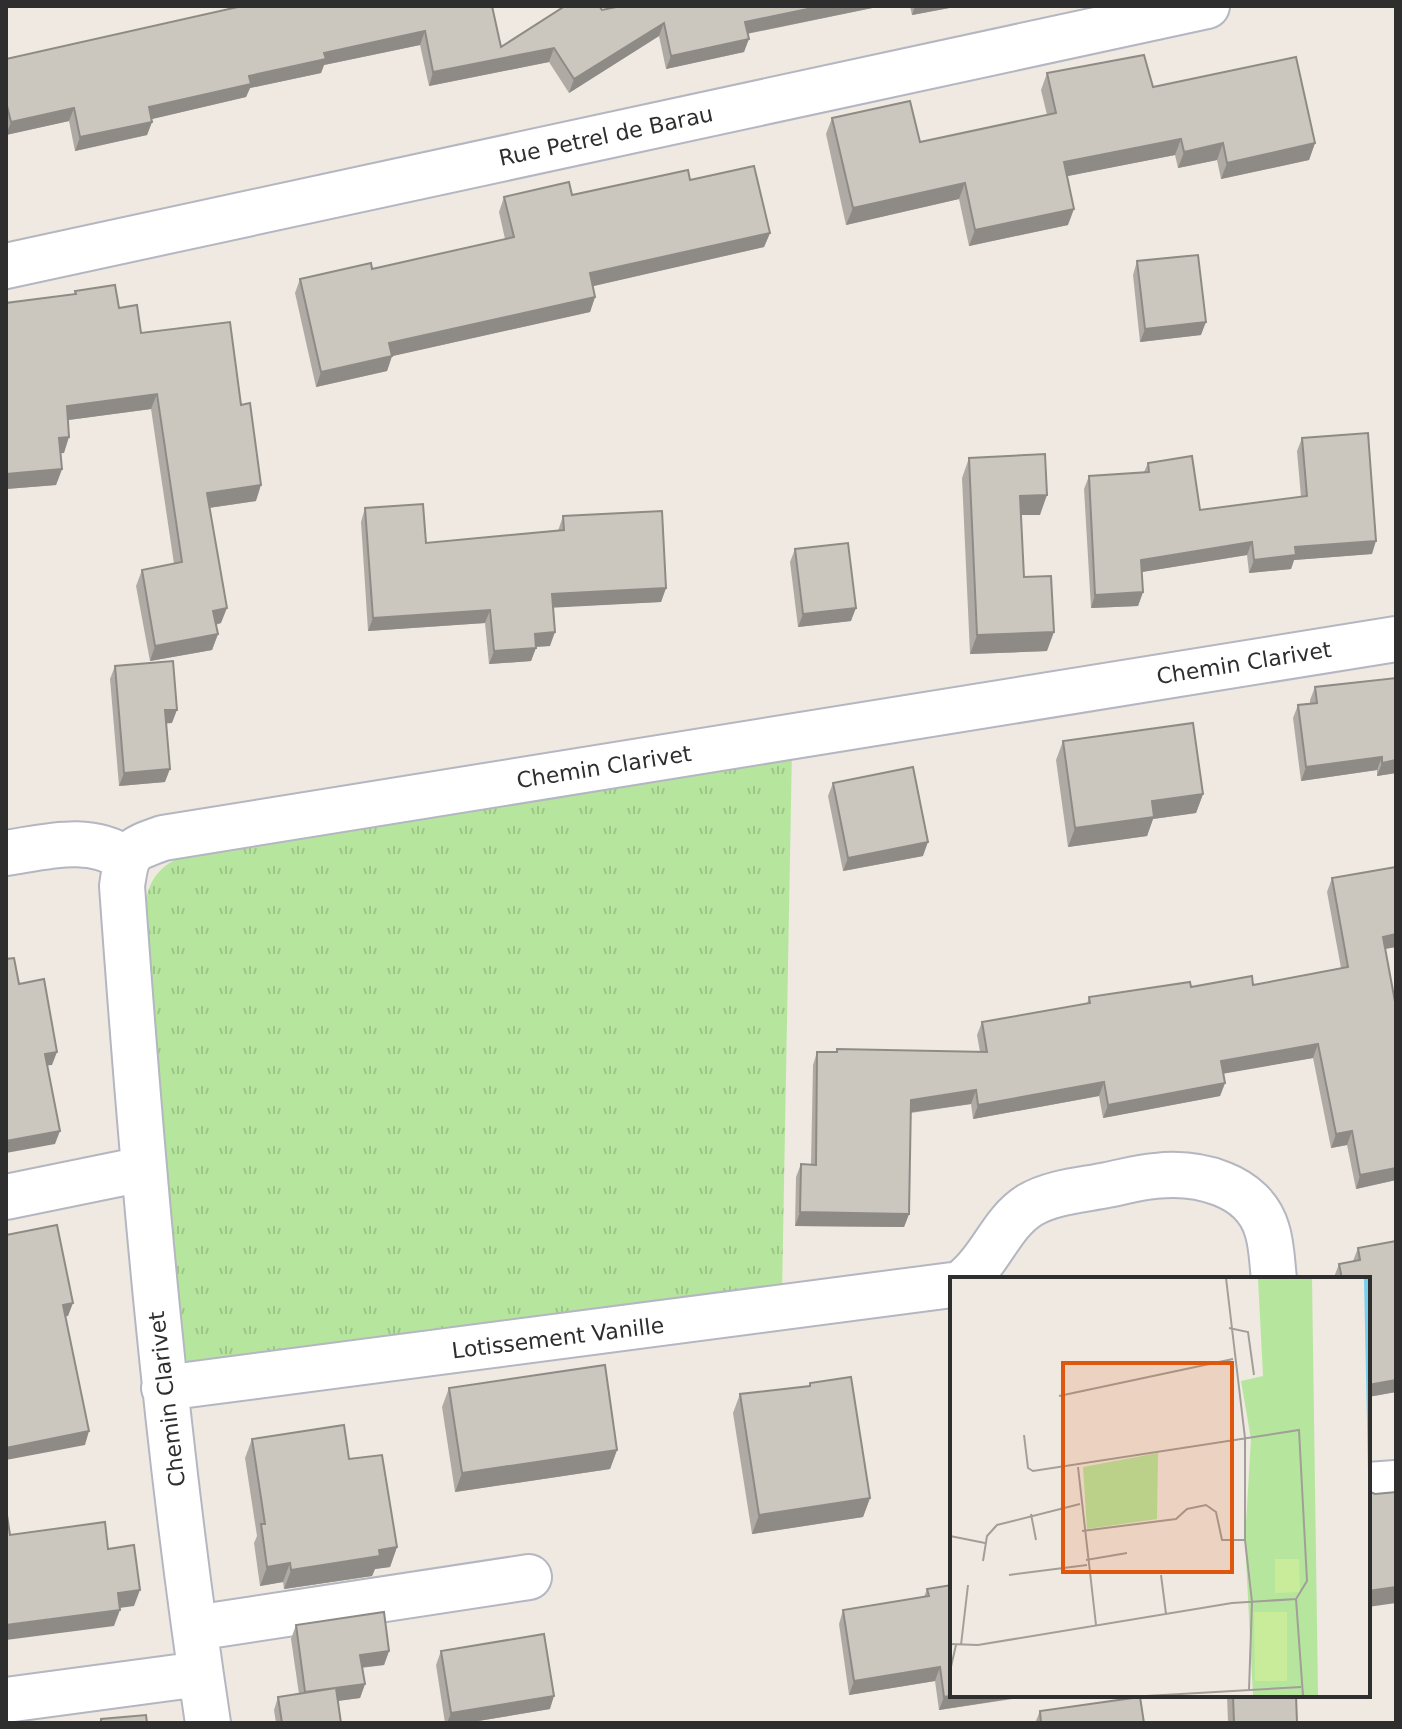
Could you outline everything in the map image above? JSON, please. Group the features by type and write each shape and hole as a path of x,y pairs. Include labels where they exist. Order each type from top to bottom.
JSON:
{"street":[{"name":"Rue Petrel de Barau","path":"6,266 1207,6"},
{"name":"Chemin Clarivet","path":"208,1723 164,1388 143,1169 122,886 126,859 140,846 163,838 1396,639"},
{"path":"6,853 82,844 101,846 126,859"},
{"path":"6,1197 143,1169"},
{"path":"968,1277 1016,1216 1030,1205 1048,1197 1155,1176 1214,1180 1236,1191 1256,1207 1267,1230 1274,1277"},
{"name":"Lotissement Vanille","path":"164,1388 950,1286"},
{"path":"1370,1485 1396,1483"},
{"path":"195,1628 529,1577"},
{"path":"6,1700 200,1674"}],"green space":[{"path":"792,748 782,1293 202,1371 187,1361 182,1347 145,906 149,887 157,874 185,854"}],"building":[{"path":"238,6 492,6 501,47 565,6 599,6 602,10 621,6 822,6 745,22 749,39 671,56 664,23 574,79 554,48 433,72 425,31 324,53 326,59 249,76 251,84 149,107 152,122 80,137 74,108 11,122 6,102 6,59"},
{"path":"1144,55 1153,87 1296,57 1315,143 1227,163 1223,143 1184,152 1181,139 1064,162 1074,209 975,230 965,183 853,208 832,118 910,101 920,142 1056,113 1047,73"},
{"path":"754,166 770,233 590,273 595,297 389,343 392,356 321,372 300,279 371,263 372,269 514,237 504,197 569,182 572,195 688,170 690,180"},
{"path":"1198,255 1206,322 1145,329 1137,261"},
{"path":"115,285 119,308 137,305 141,333 230,322 241,405 250,403 261,485 207,493 227,608 213,611 218,634 155,646 142,570 182,562 157,394 67,406 69,437 59,438 62,469 6,474 6,303 76,294 75,291"},
{"path":"1368,433 1376,541 1295,547 1296,555 1254,560 1252,542 1141,560 1143,592 1095,595 1089,476 1149,472 1148,463 1192,456 1200,510 1307,496 1302,438"},
{"path":"1045,454 1047,495 1020,496 1024,577 1051,576 1054,632 977,635 969,458"},
{"path":"423,504 426,543 564,530 563,516 662,511 666,588 552,594 555,632 535,634 536,648 494,651 490,610 373,618 365,508"},
{"path":"848,543 856,608 803,614 795,549"},
{"path":"173,661 177,710 165,710 170,769 124,773 115,666"},
{"path":"1396,678 1396,760 1382,763 1382,757 1306,767 1298,705 1317,703 1315,687"},
{"path":"1193,723 1203,794 1152,801 1154,817 1075,828 1063,741"},
{"path":"913,767 928,842 848,858 833,783"},
{"path":"1396,867 1396,934 1383,937 1396,1007 1396,1168 1360,1175 1352,1131 1336,1134 1318,1044 1221,1061 1225,1083 1108,1105 1104,1082 978,1105 976,1090 911,1100 909,1214 800,1212 801,1164 816,1165 817,1052 837,1052 837,1049 987,1052 982,1022 1090,1003 1089,997 1190,982 1191,987 1252,976 1253,985 1348,967 1332,878"},
{"path":"14,958 19,984 44,979 57,1052 45,1054 60,1131 6,1141 6,959"},
{"path":"57,1225 73,1303 63,1305 89,1431 6,1448 6,1235"},
{"path":"1396,1241 1396,1380 1370,1385 1370,1277 1342,1277 1339,1264 1360,1260 1358,1248"},
{"path":"605,1365 617,1450 462,1473 449,1388"},
{"path":"851,1377 870,1498 759,1515 740,1394 810,1386 810,1383"},
{"path":"344,1425 349,1459 382,1455 397,1547 379,1550 380,1556 291,1570 290,1563 267,1567 261,1524 265,1524 252,1439"},
{"path":"1370,1492 1396,1492 1396,1587 1370,1591"},
{"path":"6,1515 10,1535 105,1522 108,1549 134,1545 140,1590 118,1593 120,1610 6,1625"},
{"path":"950,1585 950,1696 944,1697 940,1667 854,1681 843,1610 929,1596 927,1589"},
{"path":"384,1612 389,1651 360,1655 365,1684 305,1692 296,1625"},
{"path":"544,1634 554,1696 451,1713 441,1651"},
{"path":"336,1688 341,1723 282,1723 278,1697"},
{"path":"1140,1697 1144,1723 1041,1723 1040,1711"},
{"path":"1233,1697 1296,1697 1297,1723 1234,1723"},
{"path":"146,1715 147,1723 101,1723 101,1719"}]}
